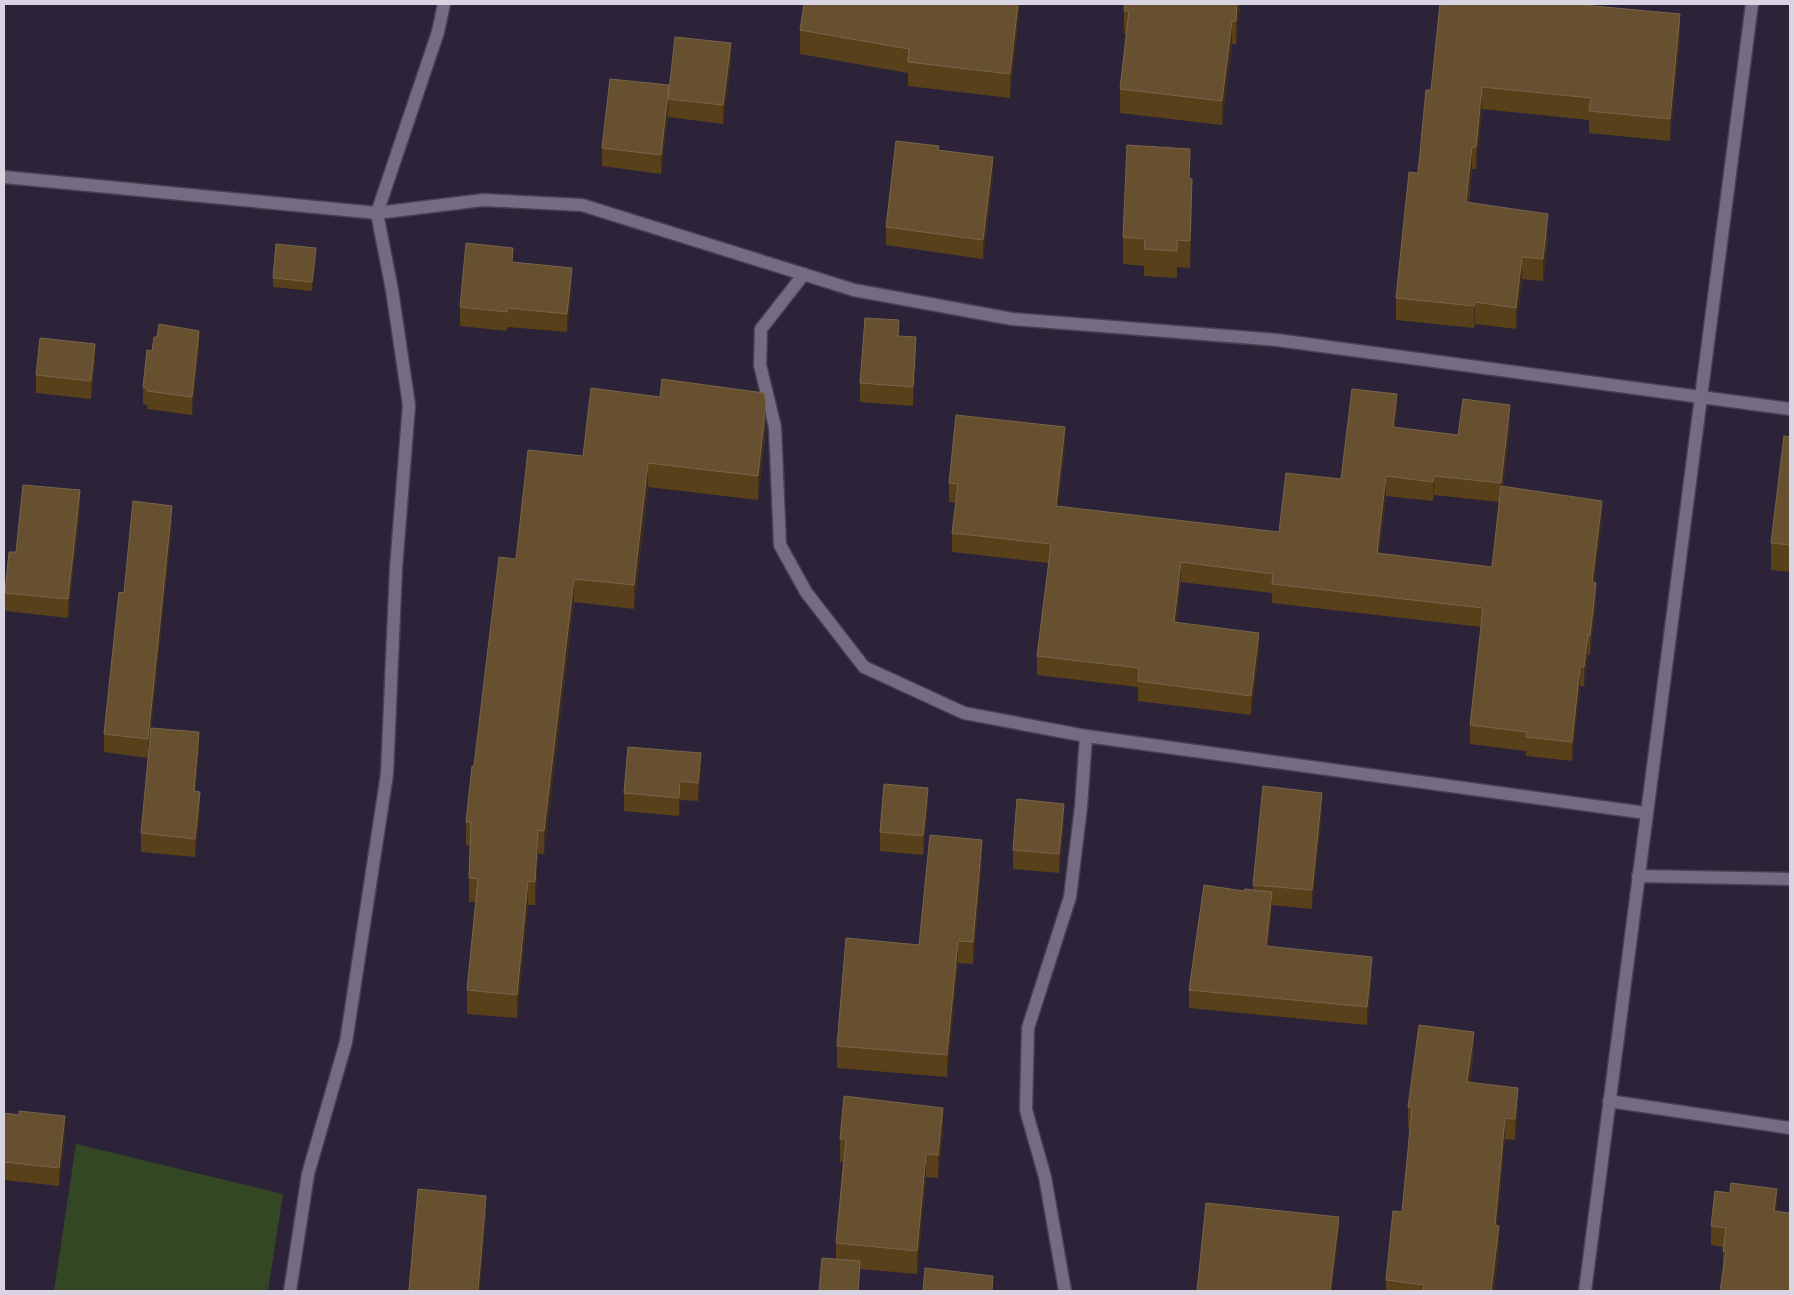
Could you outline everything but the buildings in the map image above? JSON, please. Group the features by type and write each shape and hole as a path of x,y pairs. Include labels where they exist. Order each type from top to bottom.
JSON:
{"street":[{"path":"290,1291 308,1174 346,1042 387,774 396,568 409,405 392,290 377,213 438,32 444,4"},
{"path":"1585,1291 1752,4"},
{"path":"4,177 377,213 483,200 582,205 854,290 1012,319 1277,340 1790,409"},
{"path":"804,274 761,329 760,365 775,427 780,545 806,592 864,667 964,713 1086,736 1646,812"},
{"path":"1065,1291 1045,1177 1026,1110 1028,1028 1070,897 1081,807 1086,736"},
{"path":"1638,876 1790,880"},
{"path":"1609,1102 1790,1128"}],"green space":[{"path":"76,1144 283,1194 268,1291 54,1291"}]}
